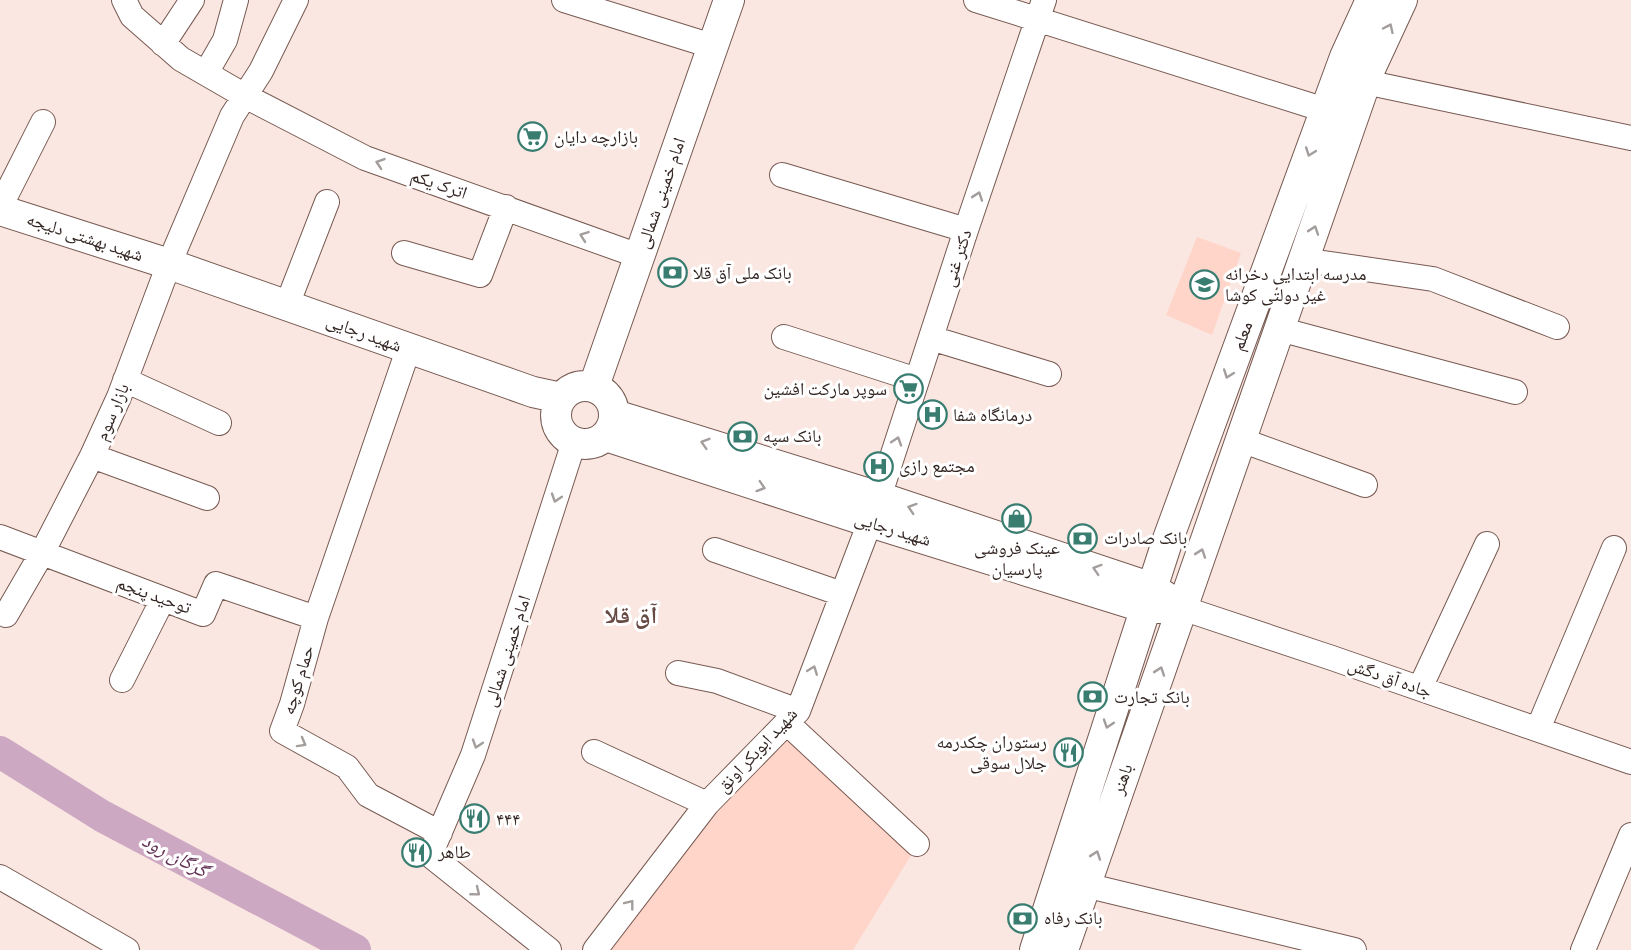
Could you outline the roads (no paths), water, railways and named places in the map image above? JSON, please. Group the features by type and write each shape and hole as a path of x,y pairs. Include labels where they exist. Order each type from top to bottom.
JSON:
{"main road":[{"name":"امام خمینی شمالی","path":"594,387 729,0"},
{"name":"معلم","path":"1182,608 1303,260 1360,69 1371,0"},
{"name":"معلم","path":"1149,598 1168,539 1325,110 1360,69 1402,0"},
{"name":"شهید بهشتی دلیجه","path":"0,209 169,264"},
{"name":"شهید رجایی","path":"169,264 408,350 533,392 561,398"},
{"path":"575,387 594,387 605,393 612,403 610,426 596,443 585,445 565,437 559,428 556,408 567,391 575,387"},
{"name":"شهید رجایی","path":"610,426 1149,598"},
{"name":"جاده آق دگش","path":"1149,598 1182,608"},
{"name":"باهنر","path":"1035,950 1149,598"},
{"name":"باهنر","path":"1063,950 1182,608"}],"street":[{"name":"اترک یکم","path":"124,0 132,16 181,59 245,96 365,158 639,256"},
{"path":"164,44 192,0"},
{"path":"206,73 225,40 236,0"},
{"name":"بازار سوم","path":"6,615 42,553 92,456 125,380 169,264 232,116 261,71 296,0"},
{"path":"564,0 712,46"},
{"path":"976,0 1041,10 1325,110"},
{"name":"دکتر غنی","path":"874,510 1041,10"},
{"path":"1360,69 1631,138"},
{"path":"0,209 43,122"},
{"path":"782,175 966,230"},
{"path":"287,305 327,202"},
{"path":"404,253 480,275 506,207"},
{"path":"1303,260 1433,279 1557,327"},
{"path":"1279,330 1515,392"},
{"path":"784,337 917,380"},
{"path":"931,338 1049,374"},
{"path":"316,618 408,350"},
{"path":"125,380 219,423"},
{"path":"1241,440 1365,485"},
{"name":"امام خمینی شمالی","path":"549,950 430,855 473,755 574,442"},
{"path":"92,456 207,498"},
{"name":"شهید ابوبکر اونق","path":"595,950 707,804 792,717 874,510"},
{"name":"توحید پنجم","path":"0,537 203,614 216,584 316,618"},
{"path":"1420,688 1487,544"},
{"path":"1538,729 1614,548"},
{"path":"715,550 842,594"},
{"path":"122,680 163,599"},
{"name":"جاده آق دگش","path":"1182,608 1631,762"},
{"name":"حمام کوچه","path":"316,618 282,731 347,767 368,795 440,833"},
{"path":"678,674 717,681 792,717 917,844"},
{"path":"594,753 707,804"},
{"path":"1583,950 1631,835"},
{"path":"0,877 127,950"},
{"path":"1085,885 1354,950"}],"waterway":[{"name":"گرگان رود","path":"0,752 102,816 355,950"}],"place":[{"name":"بازارچه دایان","path":"533,137"},
{"name":"بانک ملی آق قلا","path":"672,273"},
{"name":"مدرسه ابتدایی دخرانه غیر دولتی کوشا","path":"1204,284"},
{"name":"سوپر مارکت افشین","path":"908,389"},
{"name":"درمانگاه شفا","path":"932,415"},
{"name":"بانک سپه","path":"742,436"},
{"name":"مجتمع رازی","path":"878,466"},
{"name":"عینک فروشی پارسیان","path":"1017,519"},
{"name":"بانک صادرات","path":"1083,538"},
{"name":"بانک تجارت","path":"1093,697"},
{"name":"رستوران چکدرمه جلال سوقی","path":"1068,752"},
{"name":"۴۴۴","path":"475,819"},
{"name":"طاهر","path":"417,852"},
{"name":"بانک رفاه","path":"1023,918"}],"district":[{"name":"آق قلا","path":"631,615"}]}
